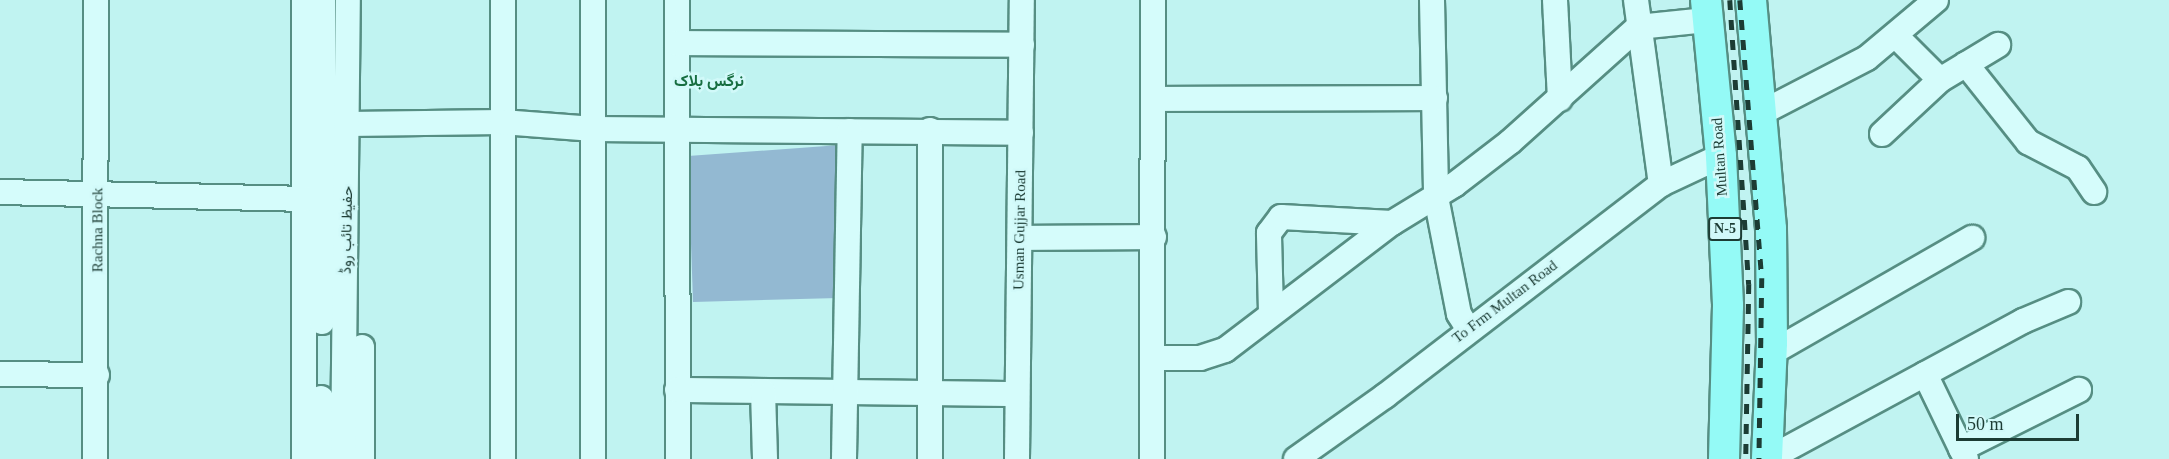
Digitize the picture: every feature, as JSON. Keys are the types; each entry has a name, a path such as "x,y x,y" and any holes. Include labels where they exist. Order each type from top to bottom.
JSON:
{"main road":[{"path":"1751,0 1771,229 1772,353 1767,459"},
{"name":"Multan Road","path":"1707,10 1721,156 1728,306 1724,459"}],"street":[{"name":"Rachna Block","path":"95,459 98,193 96,0"},
{"path":"304,0 310,211 304,459"},
{"name":"حفیظ تائب روڈ","path":"321,459 310,211 323,0"},
{"name":"حفیظ تائب روڈ","path":"343,459 355,124 348,0"},
{"path":"361,0 355,124 362,459"},
{"path":"503,0 503,459"},
{"path":"593,0 593,459"},
{"path":"677,0 678,459"},
{"name":"Usman Gujjar Road","path":"1017,459 1016,394 1022,238 1022,0"},
{"path":"1152,459 1155,99 1153,0"},
{"path":"1432,0 1436,196 1459,314 1468,330"},
{"path":"1555,0 1560,99"},
{"path":"1636,0 1661,184"},
{"path":"1761,112 1867,58 1896,36 1936,0"},
{"path":"1153,358 1214,356 1392,223 1436,196 1510,142 1638,27 1707,10"},
{"path":"1896,36 1940,80"},
{"path":"677,43 1022,45"},
{"path":"1882,134 1940,80 1998,45"},
{"path":"1966,64 2028,142 2078,168 2094,192"},
{"path":"1155,99 1435,98"},
{"path":"355,124 502,122 594,129 850,132 930,130 1021,133"},
{"path":"930,130 930,459"},
{"path":"844,459 850,132"},
{"name":"To Frm Multan Road","path":"1296,459 1385,396 1661,184 1721,156"},
{"path":"0,192 98,193 310,211"},
{"path":"1271,312 1269,233 1275,222 1289,214 1392,223"},
{"path":"1022,238 1154,237"},
{"path":"1772,353 1972,238"},
{"path":"1767,459 2023,321 2068,302"},
{"path":"0,374 97,375"},
{"path":"1925,374 1963,454 2079,390"},
{"path":"678,390 1016,394"},
{"path":"763,391 765,459"}],"shaded area":[{"path":"840,145 838,298 693,302 688,156"}],"railway":[{"path":"1730,0 1749,284 1746,459"},
{"path":"1740,0 1762,278 1759,459"}],"district":[{"name":"نرگس بلاک","path":"709,81"}]}
